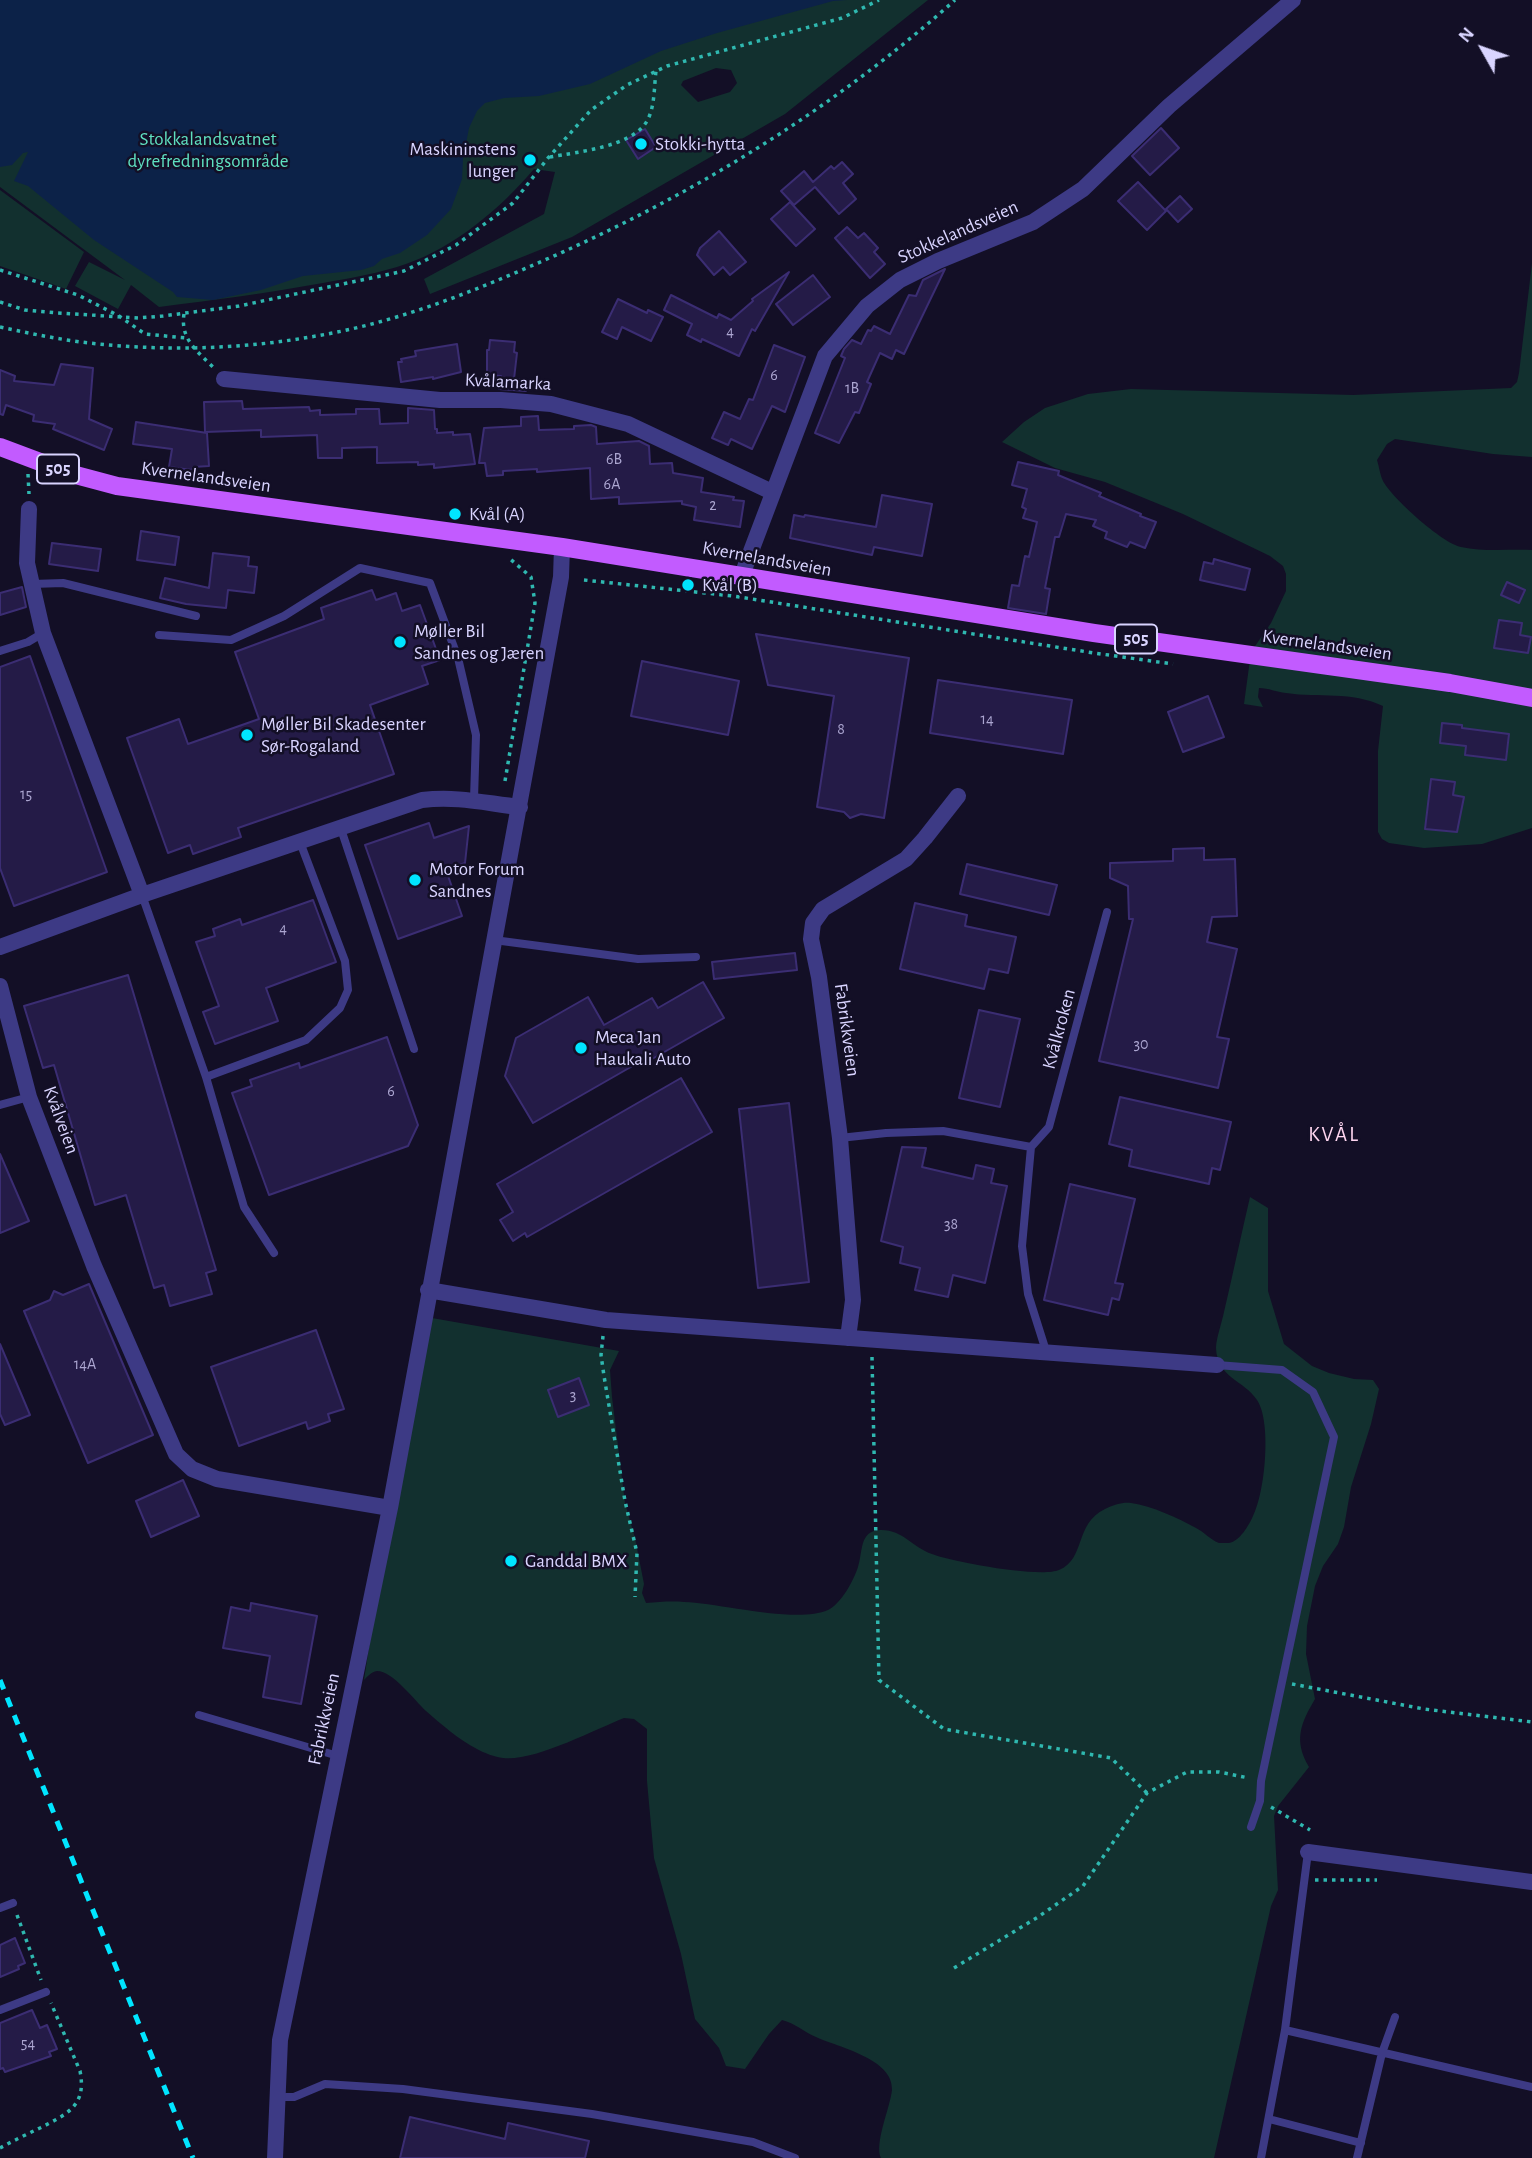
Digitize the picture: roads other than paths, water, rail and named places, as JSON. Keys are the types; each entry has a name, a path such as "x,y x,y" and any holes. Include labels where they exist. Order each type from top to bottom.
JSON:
{"main road":[{"name":"Kvernelandsveien","path":"0,447 72,474 117,486 562,547 930,608 1450,683 1532,698"}],"street":[{"name":"Stokkelandsveien","path":"742,575 825,356 867,306 900,280 938,261 1033,222 1083,189 1169,106 1293,0"},
{"name":"Kvålamarka","path":"224,379 440,400 500,400 551,404 628,424 772,492"},
{"path":"29,509 27,563 43,633 142,895"},
{"name":"Fabrikkveien","path":"275,2158 280,2040 390,1508 428,1290 520,807 561,577 562,547"},
{"name":"Fabrikkveien","path":"848,1338 853,1300 840,1138 819,977 811,939 813,923 823,909 905,859 958,796"},
{"path":"0,947 340,826 422,800 443,797 474,799 520,807"},
{"name":"Kvålveien","path":"0,985 29,1097 94,1266 176,1454 192,1469 217,1479 390,1508"},
{"path":"428,1290 606,1320 1217,1365"},
{"path":"1308,1852 1532,1882"}],"lane":[{"path":"159,635 231,640 284,616 360,568 430,583 458,659 476,736 474,799"},
{"path":"32,584 63,583 196,615"},
{"path":"0,651 29,642 43,633"},
{"path":"340,826 414,1049"},
{"path":"206,1077 306,1040 340,1008 348,990 345,961 300,841"},
{"path":"142,895 206,1077 244,1207 274,1253"},
{"name":"Kvålkroken","path":"1031,1147 1049,1127 1107,912"},
{"path":"494,940 638,959 696,957"},
{"path":"0,1105 29,1097"},
{"path":"840,1138 943,1131 1031,1147 1022,1246 1028,1294 1046,1351"},
{"path":"1217,1365 1282,1370 1313,1392 1334,1437 1259,1801 1251,1827"},
{"path":"199,1716 338,1756"},
{"path":"1261,2158 1285,2031 1308,1852"},
{"path":"0,1908 13,1903"},
{"path":"0,2010 46,1992"},
{"path":"1357,2158 1382,2053 1395,2017"},
{"path":"1285,2031 1532,2087"},
{"path":"277,2097 293,2096 326,2084 403,2089 592,2114 753,2142 795,2158"},
{"path":"1269,2119 1361,2143"}],"water":[{"name":"Stokkalandsvatnet dyrefredningsområde","path":"0,0 847,0 833,1 661,51 590,84 539,96 504,98 485,103 477,111 469,128 462,179 451,209 427,235 400,253 361,270 303,276 261,290 213,300 177,297 94,240 28,186 14,181 28,152 23,153 12,165 0,167"}],"railway":[{"path":"0,1680 193,2158"}],"place":[{"name":"Stokki-hytta","path":"641,144"},
{"name":"Maskininstens lunger","path":"530,160"},
{"name":"Kvål (A)","path":"455,514"},
{"name":"Kvål (B)","path":"688,585"},
{"name":"Møller Bil Sandnes og Jæren","path":"400,642"},
{"name":"Møller Bil Skadesenter Sør-Rogaland","path":"247,735"},
{"name":"Motor Forum Sandnes","path":"415,880"},
{"name":"Meca Jan Haukali Auto","path":"581,1048"},
{"name":"Ganddal BMX","path":"511,1561"}],"district":[{"name":"KVÅL","path":"1334,1135"}]}
